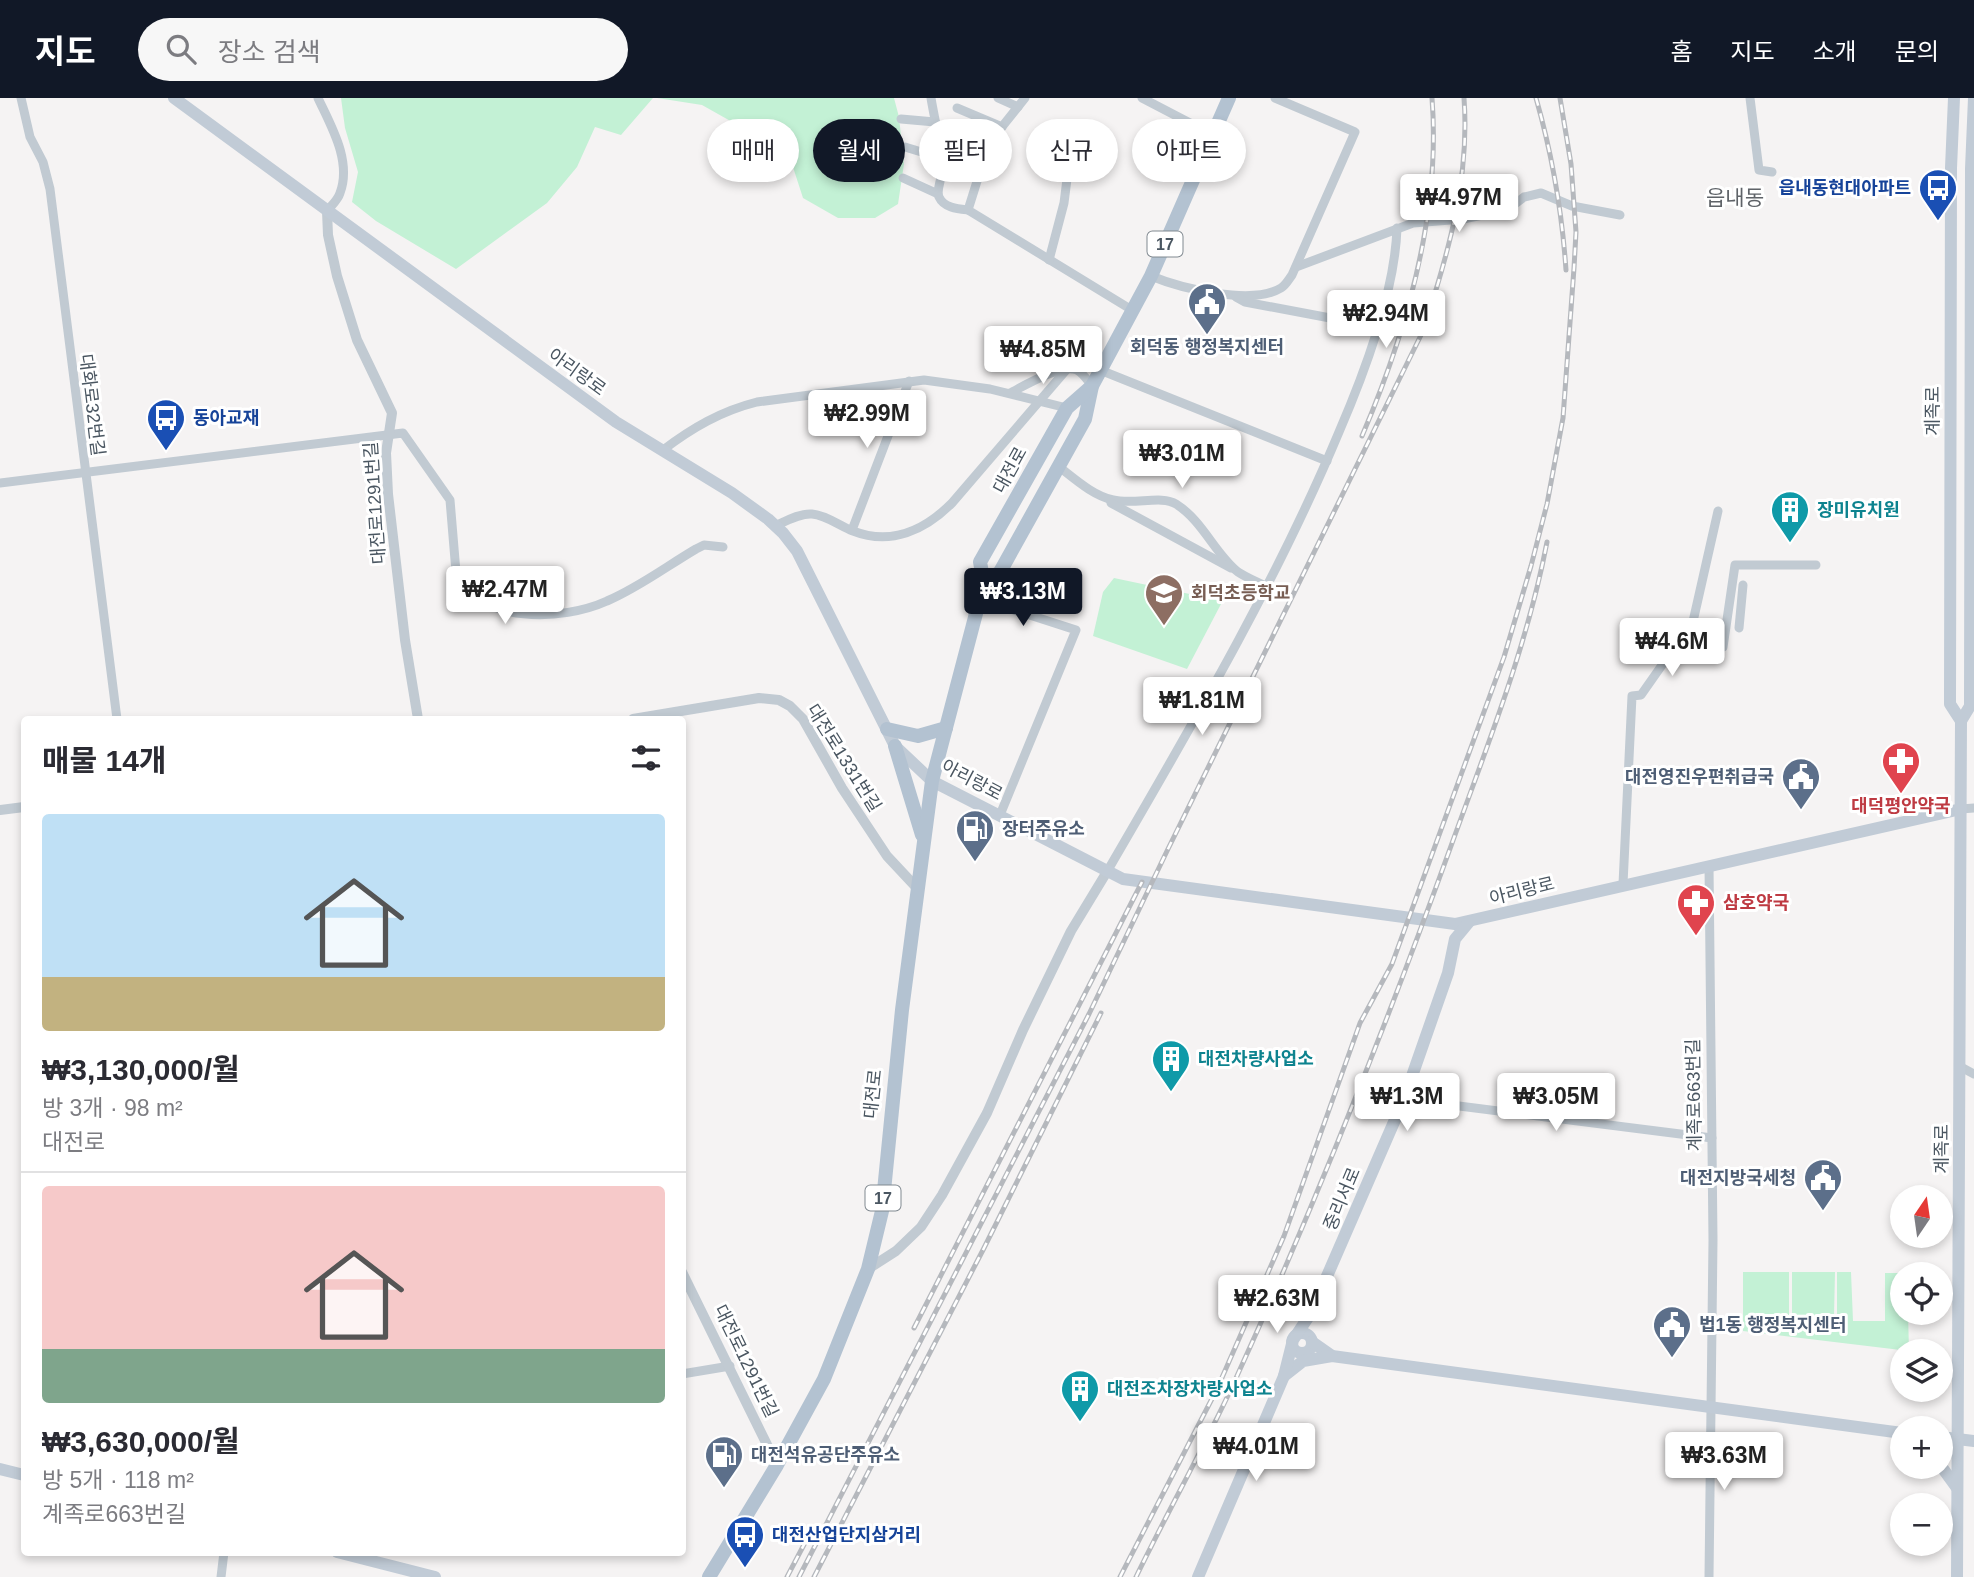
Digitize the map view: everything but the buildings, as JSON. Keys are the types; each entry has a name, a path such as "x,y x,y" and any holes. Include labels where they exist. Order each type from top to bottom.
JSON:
{"main road":[{"name":"아리랑로","path":"174,98 616,422 732,493 775,526 797,551 895,746 932,780 1123,879 1455,924 1623,884 1968,809"},
{"name":"대전로","path":"1220,119 1229,98"},
{"name":"계족로","path":"1954,98 1951,168 1950,704 1961,721 1968,809 1959,1066 1957,1577"},
{"name":"계족로","path":"1961,721 1970,706 1974,98"},
{"name":"대전로","path":"984,583 1000,572 1085,419 1100,370 1151,276 1192,182"},
{"name":"대전로","path":"709,1577 777,1465 824,1379 868,1269 881,1211 916,887 932,780 984,583 980,562 1067,408 1093,386"},
{"path":"887,729 918,736 946,728"},
{"path":"895,746 923,839"},
{"path":"1440,921 1455,939"},
{"name":"중리서로","path":"1311,1316 1404,1099 1448,973 1455,939 1469,922"},
{"path":"1287,1373 1293,1340 1311,1316"},
{"path":"1198,1577 1287,1373 1307,1346 1311,1316"},
{"path":"1311,1316 1312,1330 1327,1355"},
{"path":"1293,1340 1301,1334 1307,1346 1327,1355 1890,1431"},
{"path":"1287,1373 1303,1361 1327,1355"},
{"path":"1953,1438 1974,1441"},
{"path":"0,1469 21,1471"},
{"path":"1950,1479 1957,1488"},
{"path":"353,1556 435,1577"}],"street":[{"name":"대화로32번길","path":"21,98 30,138 43,162 50,189 117,716"},
{"path":"318,98 335,136 345,169 340,194 327,211"},
{"path":"932,98 935,119"},
{"path":"998,98 1018,107"},
{"path":"1008,119 1024,98"},
{"path":"1142,98 1182,119"},
{"path":"1151,276 1170,284 1231,294 1267,292 1282,287 1296,267 1355,132 1275,98"},
{"path":"1750,98 1759,170 1772,173"},
{"path":"957,107 984,119"},
{"path":"905,147 919,151"},
{"path":"905,178 938,194"},
{"path":"940,182 938,194 949,207 968,210 1132,310"},
{"path":"968,210 977,182"},
{"path":"1049,260 1067,182"},
{"path":"1296,267 1413,223 1463,219 1507,210 1524,197 1541,193 1572,206 1620,215"},
{"name":"대전로1291번길","path":"327,211 328,235 337,276 357,340 392,413 387,434 388,494 405,640 418,716"},
{"path":"868,1269 896,1251 921,1227 942,1195 987,1113 1023,1030 1072,931 1196,717 1267,587 1327,461 1357,390 1378,323 1397,243 1397,228"},
{"path":"1231,294 1245,302 1346,321 1378,323"},
{"path":"1010,393 1055,371 1074,368 1093,386"},
{"path":"775,526 812,514 871,537 887,537 913,531 935,520 1067,369"},
{"path":"1100,370 1327,461"},
{"path":"852,530 909,381"},
{"path":"663,450 691,429 734,408 757,402 909,381 944,382 1010,393 1067,408"},
{"path":"0,482 403,433 450,500 456,572 461,583 479,599 512,613 537,616 607,602 704,545 723,547"},
{"path":"1058,466 1098,495 1267,587"},
{"path":"1098,495 1132,503 1160,499 1173,502 1204,530 1238,572"},
{"path":"1687,648 1718,511"},
{"path":"1623,884 1632,696 1641,695 1667,658 1680,648 1723,646 1735,565 1816,565"},
{"path":"1739,628 1742,585"},
{"path":"980,599 1076,629 1000,816"},
{"name":"대전로1331번길","path":"651,716 759,698 779,700 790,706 803,719 842,788 887,856 916,887"},
{"path":"0,810 21,807"},
{"name":"계족로663번길","path":"1709,866 1712,1138 1709,1577"},
{"path":"1959,1066 1974,1074"},
{"path":"1404,1099 1712,1138"},
{"name":"대전로1291번길","path":"686,1280 777,1465"},
{"path":"686,1373 730,1366"},
{"path":"221,1577 223,1556"}],"green space":[{"path":"341,98 653,98 621,135 595,127 577,167 547,203 456,269 376,221 352,202 358,172 345,128"},
{"path":"657,98 894,98 899,119 813,119 813,182 901,182 898,204 875,218 838,218 803,198 798,182 799,119 727,119 702,105"},
{"path":"1114,578 1218,600 1221,604 1187,669 1093,636 1103,592"},
{"path":"1743,1272 1789,1272 1789,1319 1837,1318 1837,1272 1851,1272 1853,1321 1885,1321 1885,1273 1890,1273 1890,1325 1908,1325 1909,1339 1890,1339 1890,1349 1743,1331"},
{"path":"1792,1272 1835,1272 1834,1316 1792,1316"}],"railway":[{"path":"1362,436 1406,313 1426,228 1433,142 1432,98"},
{"path":"799,1577 1089,1014 1423,331 1455,216 1464,157 1464,98"},
{"path":"1536,98 1556,183 1566,270"},
{"path":"1120,1577 1217,1389 1284,1236 1360,1023 1392,964 1504,657 1547,504 1563,418 1576,232 1571,164 1560,98"},
{"path":"1136,1577 1232,1387 1291,1254 1374,1051 1505,696 1529,620 1547,542"},
{"path":"914,1328 1142,882"},
{"path":"814,1577 984,1248 1101,1013"},
{"path":"787,1577 808,1537"}],"place":[{"name":"읍내동현대아파트","path":"1938,222"},
{"name":"회덕동 행정복지센터","path":"1207,336"},
{"name":"동아교재","path":"166,452"},
{"name":"장미유치원","path":"1790,544"},
{"name":"회덕초등학교","path":"1164,627"},
{"name":"대덕평안약국","path":"1901,795"},
{"name":"대전영진우편취급국","path":"1801,811"},
{"name":"장터주유소","path":"975,863"},
{"name":"삼호약국","path":"1696,937"},
{"name":"대전차량사업소","path":"1171,1093"},
{"name":"대전지방국세청","path":"1823,1212"},
{"name":"법1동 행정복지센터","path":"1672,1359"},
{"name":"대전조차장차량사업소","path":"1080,1423"},
{"name":"대전석유공단주유소","path":"724,1489"},
{"name":"대전산업단지삼거리","path":"745,1569"}],"district":[{"name":"읍내동","path":"1735,197"}]}
